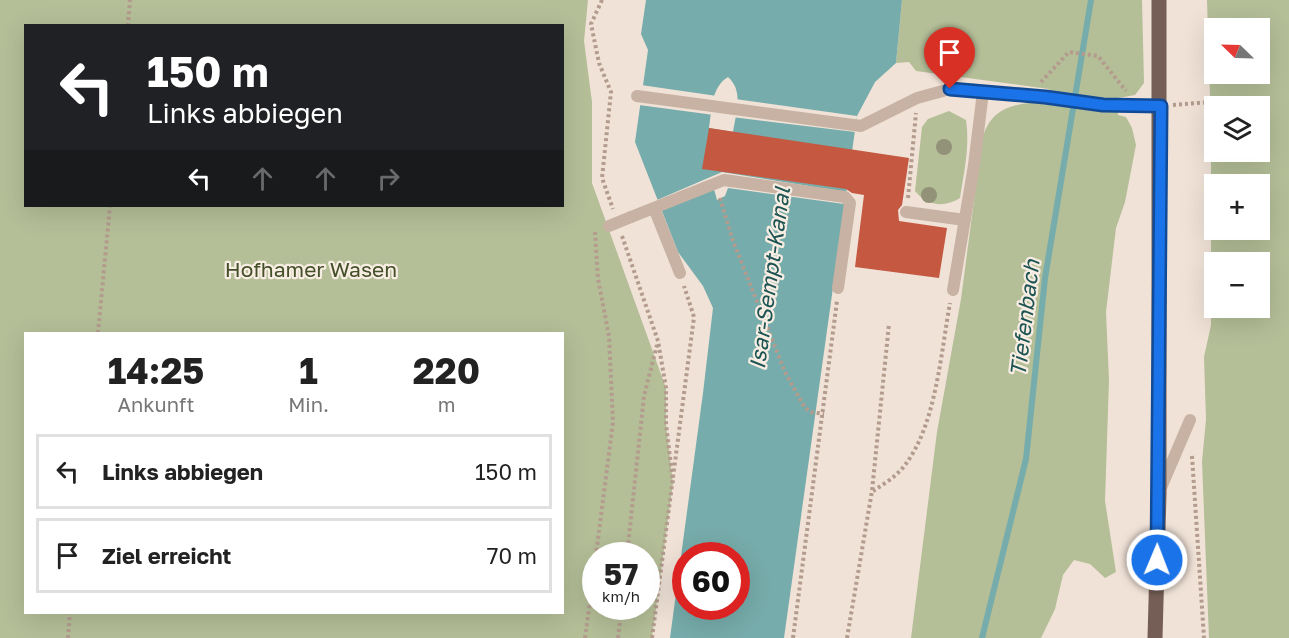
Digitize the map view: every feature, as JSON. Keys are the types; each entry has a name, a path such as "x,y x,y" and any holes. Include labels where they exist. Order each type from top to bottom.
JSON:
{"main road":[{"path":"1155,638 1159,494 1161,106 1159,0"}],"lane":[{"path":"637,96 861,126 917,98 950,89 1045,97 1103,105 1161,106"},
{"path":"953,290 983,92"},
{"path":"609,226 724,180 846,197 850,203 838,288"},
{"path":"657,207 680,273"},
{"path":"906,212 965,220"},
{"path":"1159,494 1190,420"}],"path":[{"path":"128,24 130,0"},
{"path":"602,0 591,24 599,63 611,92 602,178 613,210"},
{"path":"1024,95 1040,83 1069,52 1098,56 1138,107"},
{"path":"906,212 913,159 917,98"},
{"path":"1161,106 1204,103"},
{"path":"720,198 747,278 786,372 805,408 811,412 824,414"},
{"path":"98,332 110,207"},
{"path":"598,542 613,422 609,336 598,279 594,233 609,226"},
{"path":"621,232 658,341 666,388 666,424 673,483"},
{"path":"652,638 694,317 680,273"},
{"path":"794,638 824,414 838,288"},
{"path":"872,491 904,466 921,440 930,411 953,290"},
{"path":"847,638 872,491 889,324"},
{"path":"628,542 644,396 658,341"},
{"path":"1192,448 1204,638"},
{"path":"68,638 70,614"},
{"path":"585,638 587,620"},
{"path":"618,638 620,620"}],"green space":[{"name":"Hofhamer Wasen","path":"0,0 588,0 584,41 592,102 592,183 666,388 666,424 673,483 660,579 660,542 582,542 582,620 654,620 652,638 0,638"},
{"path":"902,0 1142,0 1144,83 1135,95 1118,98 1118,115 1126,117 1132,128 1136,145 1125,202 1116,228 1106,312 1109,380 1105,501 1116,572 1105,578 1090,564 1074,560 1063,575 1055,609 1041,638 911,638 937,432 961,299 982,140 986,128 998,113 1015,105 1047,101 1049,89 916,71 909,62 896,63"},
{"path":"1207,0 1289,0 1289,638 1209,638 1202,461 1206,420 1204,357 1211,318 1270,318 1270,252 1211,252 1211,240 1270,240 1270,174 1211,174 1211,162 1270,162 1270,96 1210,96 1210,84 1270,84 1270,18 1208,18"},
{"path":"949,111 966,120 965,169 960,198 948,203 936,204 925,200 915,191 922,127 928,119"}],"water":[{"name":"Isar-Sempt-Kanal","path":"646,0 902,0 896,63 875,82 857,116 784,638 670,638 672,620 750,620 750,542 683,542 713,308 703,286 678,252 635,142 648,50 641,34","holes":["728,77 733,83 737,96 733,132 709,128 718,87"]}],"pier":[{"path":"641,85 717,96 714,115 639,105"},
{"path":"735,99 857,116 855,132 732,117"},
{"path":"722,172 846,192 844,204 728,188 725,196 717,200 714,189 662,210 657,200"}],"building":[{"path":"709,128 909,158 902,205 898,210 899,221 947,228 939,278 855,267 864,195 852,193 846,189 702,169"}],"waterway":[{"name":"Tiefenbach","path":"982,638 1026,459 1045,278 1091,0"}],"route":[{"path":"950,89 1045,97 1103,105 1161,106 1157,560"}]}
